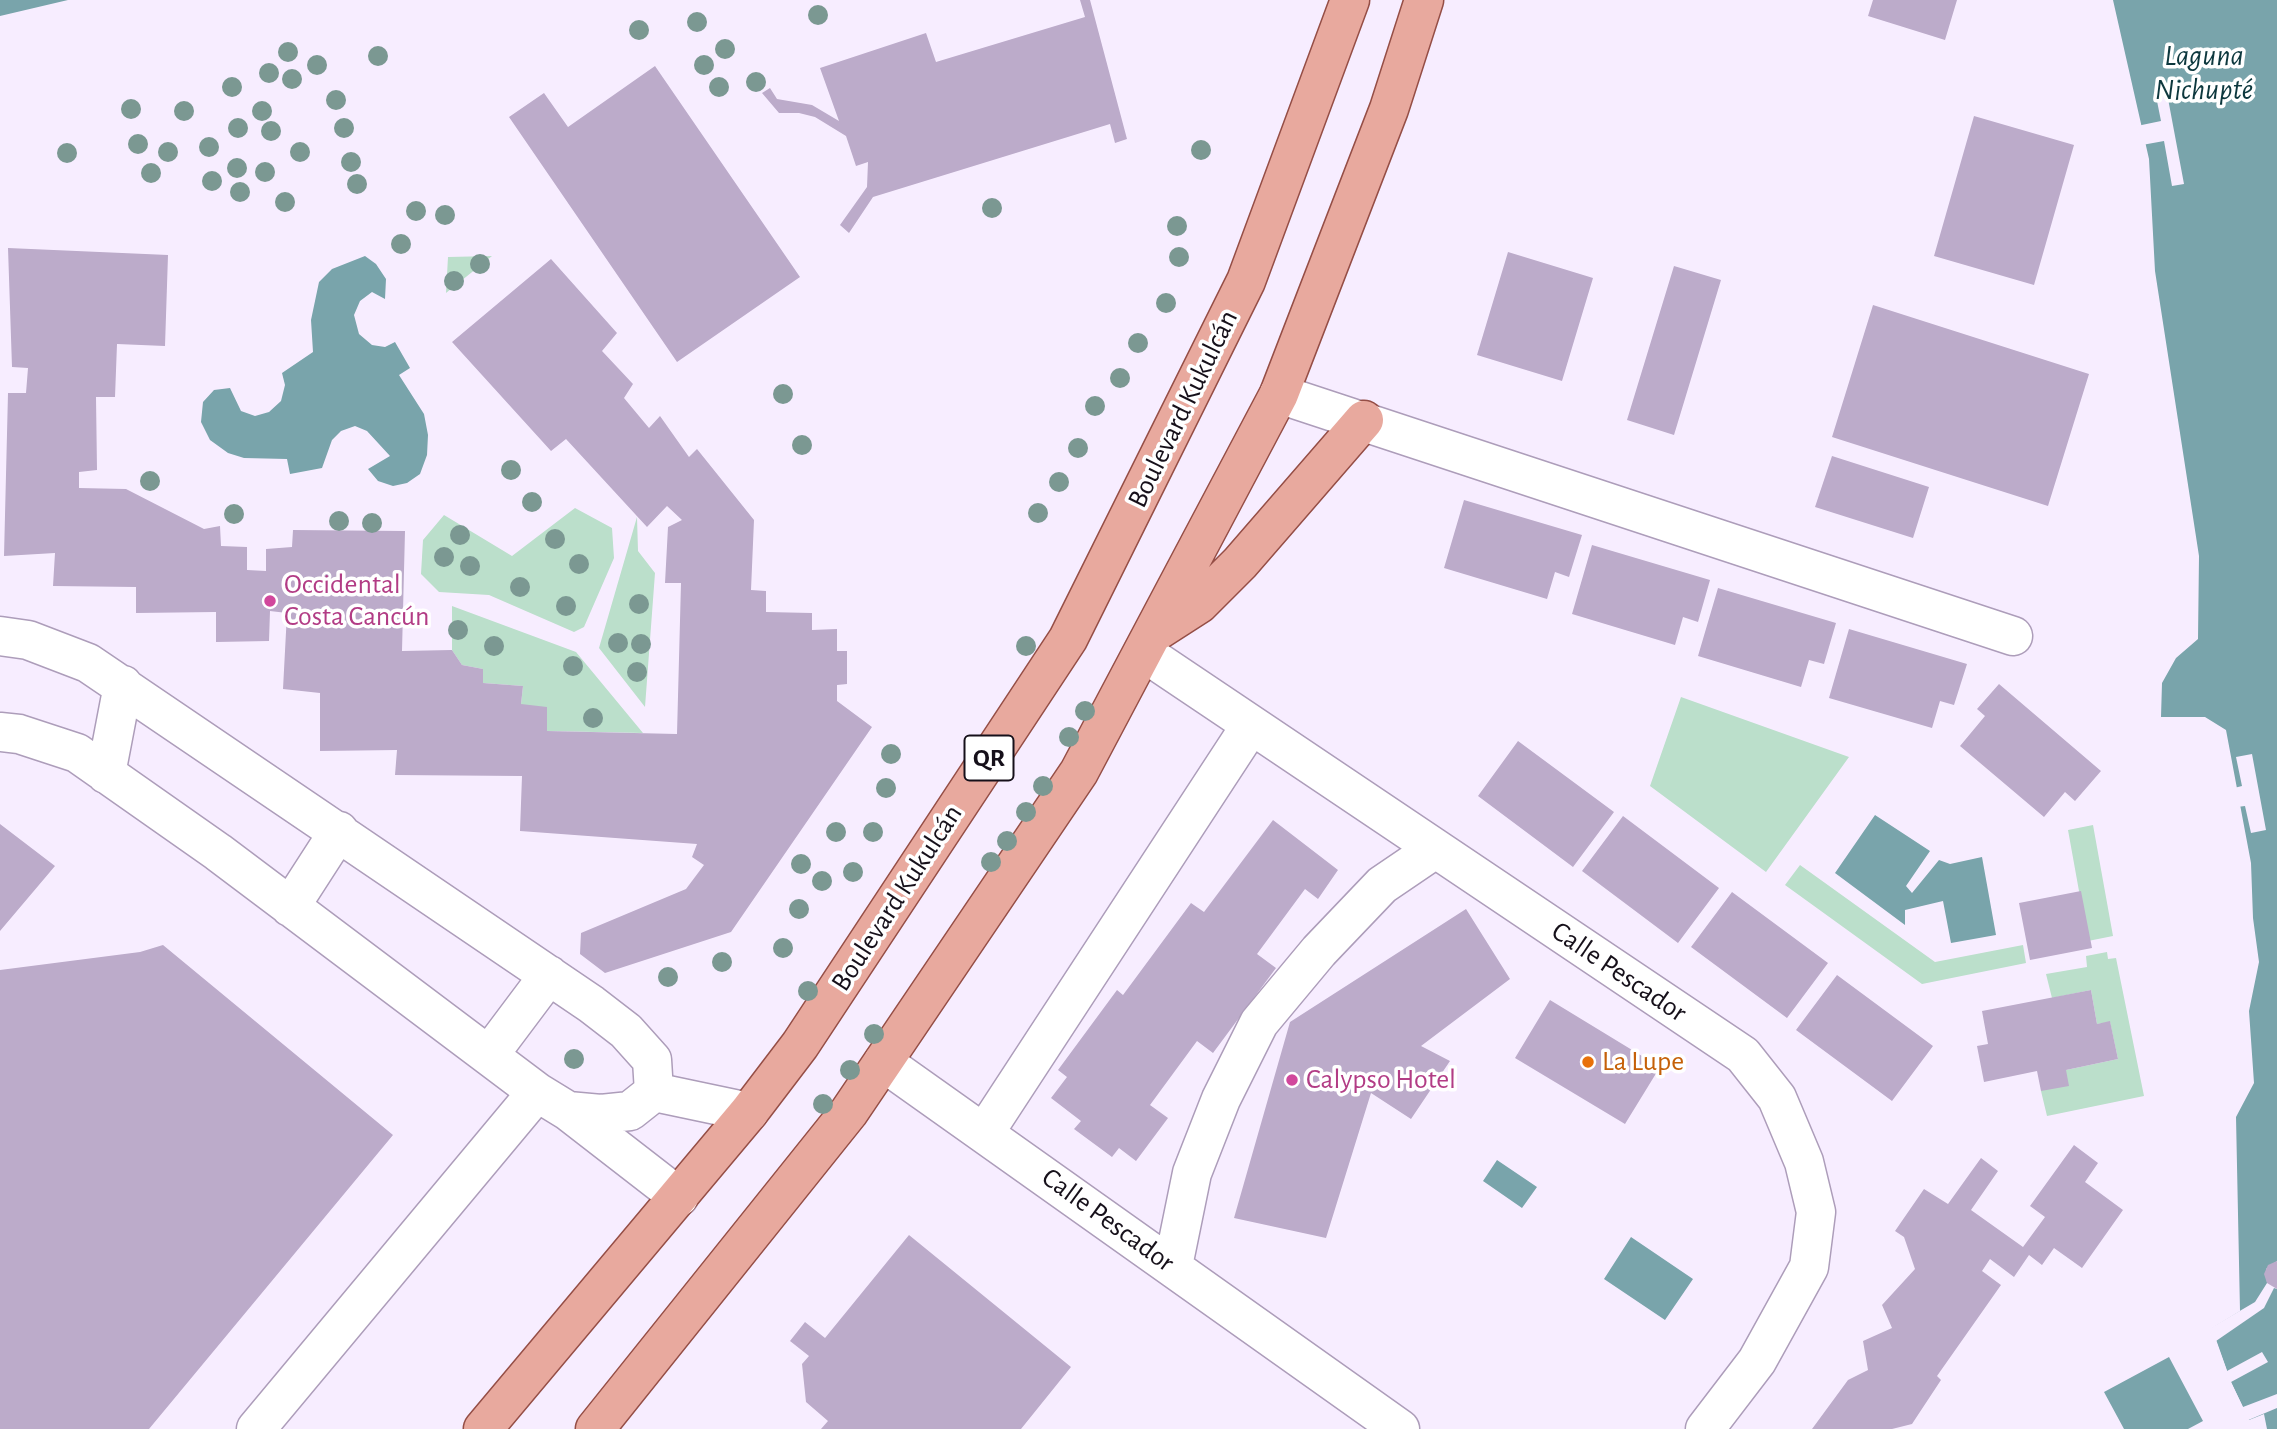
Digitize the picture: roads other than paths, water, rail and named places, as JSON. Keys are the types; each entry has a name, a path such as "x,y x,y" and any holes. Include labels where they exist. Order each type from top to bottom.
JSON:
{"main road":[{"name":"Boulevard Kukulcán","path":"484,1429 750,1112 800,1045 1069,639 1246,281 1350,0"},
{"path":"595,1429 849,1112 1079,772 1279,394 1389,109 1424,0"},
{"path":"1148,643 1199,604 1240,563 1364,420"}],"street":[{"path":"1279,394 2013,636"},
{"path":"0,636 28,640 88,663 549,975 626,1031 652,1059 654,1092"},
{"name":"Calle Pescador","path":"1148,643 1251,725 1743,1055 1777,1098 1804,1162 1816,1212 1809,1267 1757,1361 1705,1429"},
{"path":"106,774 123,685"},
{"path":"985,1132 1251,725"},
{"path":"0,732 19,734 77,753 290,907 679,1197"},
{"path":"290,907 339,831"},
{"path":"1173,1266 1192,1172 1221,1099 1259,1023 1319,951 1382,885 1435,849"},
{"path":"489,1055 549,975"},
{"name":"Calle Pescador","path":"883,1062 1400,1429"},
{"path":"654,1092 750,1112"},
{"path":"552,1102 601,1114 630,1111 654,1092"},
{"path":"256,1429 552,1102"}],"water":[{"path":"0,0 68,0 0,16"},
{"name":"Laguna Nichupté","path":"2113,0 2277,0 2277,1429 2267,1429 2264,1414 2249,1420 2231,1382 2212,1328 2240,1311 2236,1117 2254,1083 2249,1011 2259,962 2253,918 2251,863 2226,730 2205,717 2161,717 2162,683 2176,658 2198,639 2199,556 2155,271 2149,159"},
{"path":"365,256 376,264 386,279 385,299 372,292 360,301 354,315 359,334 372,345 385,347 395,342 410,368 399,375 424,414 428,435 427,455 420,474 407,483 393,486 378,481 368,469 390,456 367,431 355,426 341,431 332,440 322,468 290,474 287,459 244,458 228,453 210,440 201,422 203,402 214,390 230,388 241,411 255,416 269,412 281,401 285,385 282,373 313,352 311,320 319,282 332,269"},
{"path":"1875,815 1930,851 1906,886 1912,893 1939,860 1950,864 1982,857 1996,935 1951,943 1943,901 1905,910 1905,925 1835,873"},
{"path":"1497,1160 1537,1187 1522,1208 1483,1181"},
{"path":"1631,1237 1693,1279 1665,1320 1604,1279"},
{"path":"2169,1357 2203,1421 2188,1429 2124,1429 2104,1392"}],"place":[{"name":"Occidental Costa Cancún","path":"270,601"},
{"name":"La Lupe","path":"1588,1062"},
{"name":"Calypso Hotel","path":"1292,1080"}]}
